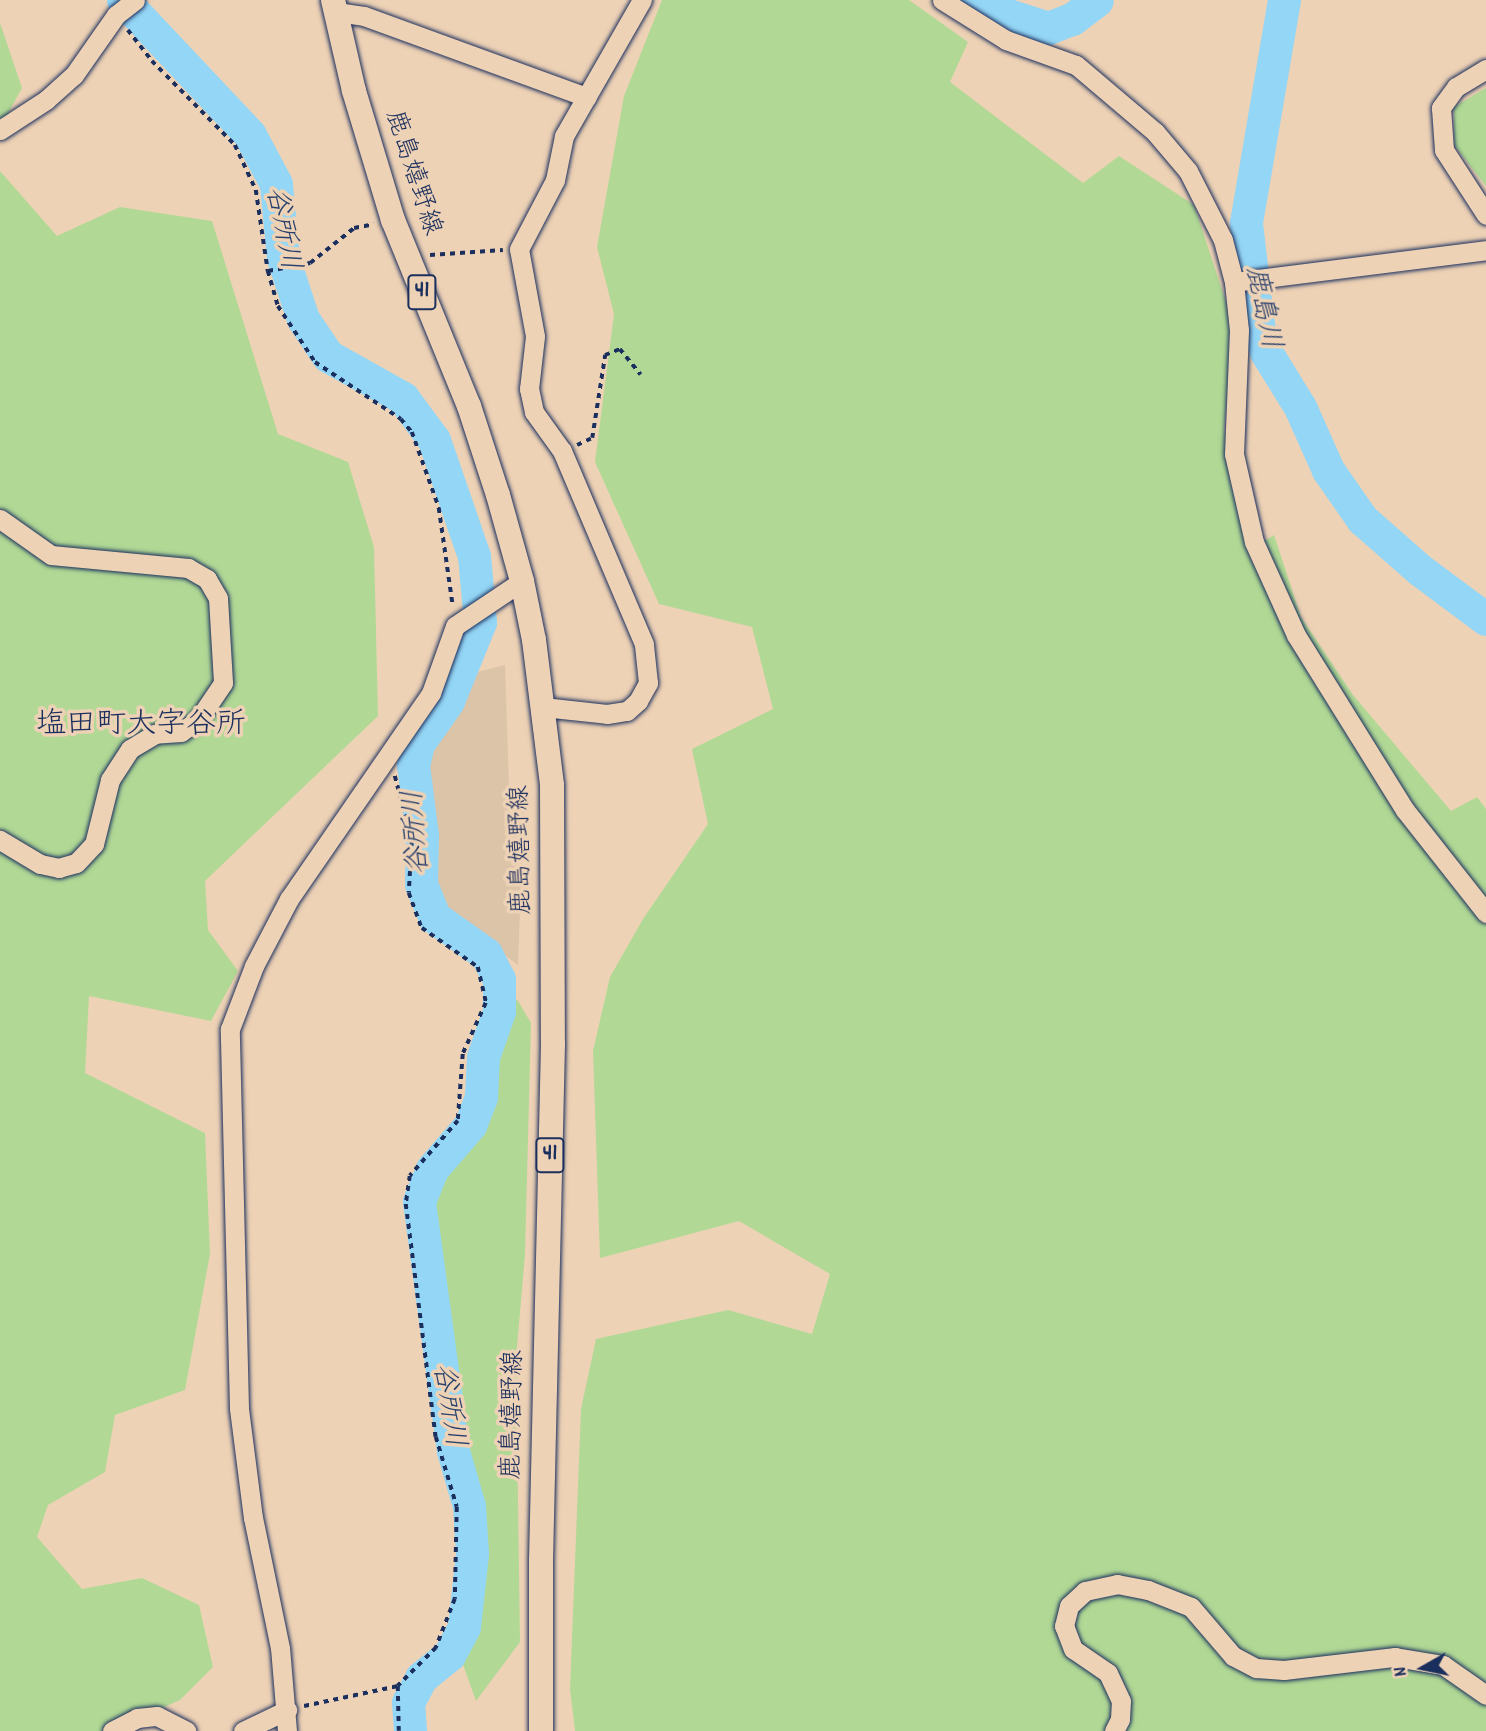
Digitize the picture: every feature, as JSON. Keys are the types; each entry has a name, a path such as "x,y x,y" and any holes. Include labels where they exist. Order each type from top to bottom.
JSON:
{"main road":[{"name":"鹿島嬉野線","path":"335,6 354,91 393,220 469,405 522,581 543,707 552,785 554,963 541,1560 541,1731"}],"street":[{"path":"0,130 46,100 74,75 116,15 135,0"},
{"path":"543,707 607,714 627,710 639,701 648,683 645,644 562,451 534,412 529,388 535,336 519,249 555,180 564,136 642,0"},
{"path":"942,0 1006,40 1076,65 1155,132 1188,171 1223,240 1234,282 1239,330 1234,454 1254,542 1296,635 1405,810 1486,913"},
{"path":"335,6 587,97"},
{"path":"1486,69 1456,87 1441,108 1444,150 1486,215"},
{"path":"1234,282 1486,250"},
{"path":"0,519 51,555 188,568 207,579 218,598 223,683 198,720 181,732 155,734 130,749 110,780 94,844 76,863 59,868 40,864 0,840"},
{"path":"287,1731 280,1648 253,1518 239,1408 230,1029 254,966 289,899 430,693 455,626 522,581"},
{"path":"1114,1731 1120,1719 1121,1700 1108,1673 1073,1649 1064,1626 1069,1606 1085,1591 1118,1584 1148,1590 1191,1607 1233,1657 1256,1668 1284,1670 1395,1657 1443,1665 1486,1695"},
{"path":"243,1731 287,1710"},
{"path":"112,1731 137,1718 158,1716 186,1731"}],"path":[{"path":"116,15 152,61 235,145 256,190 268,271 278,306 315,362 401,419 412,432 439,508 455,626"},
{"path":"268,271 310,263 354,228 393,220"},
{"path":"407,257 519,249"},
{"path":"562,451 592,438 605,355 620,349 641,375"},
{"path":"287,1710 398,1686 436,1648 455,1599 457,1507 436,1437 406,1204 410,1176 458,1121 463,1054 486,1003 478,967 422,928 409,893 412,841 389,754"},
{"path":"398,1686 399,1731"}],"shaded area":[{"path":"505,665 509,789 524,798 518,965 446,911 430,882 434,829 420,757 473,673"}],"green space":[{"path":"662,0 909,0 968,42 950,82 1083,183 1119,156 1194,205 1233,323 1224,431 1248,551 1274,535 1301,617 1353,695 1451,811 1477,797 1486,809 1486,1731 575,1731 570,1689 581,1409 596,1339 728,1310 812,1334 830,1274 739,1221 600,1258 593,1051 610,977 643,919 708,824 692,749 773,709 752,627 659,604 595,462 614,314 597,247 624,96"},
{"path":"0,23 22,88 0,128"},
{"path":"1486,88 1486,186 1454,145 1454,107"},
{"path":"0,171 57,236 120,207 212,221 278,434 348,462 374,547 378,716 205,881 208,930 238,971 211,1021 89,996 85,1073 205,1133 210,1254 185,1390 115,1415 105,1472 48,1505 37,1537 82,1589 142,1578 199,1605 213,1667 180,1700 111,1731 0,1731"},
{"path":"517,999 531,1023 525,1254 516,1359 520,1642 476,1701 461,1659 481,1623 483,1499 456,1423 431,1208 442,1175 489,1123 492,1055"}],"waterway":[{"name":"谷所川","path":"123,0 250,135 276,184 283,258 303,319 328,356 403,398 434,440 474,556 480,622 448,701 418,744 413,765 422,835 421,884 434,917 486,954 499,979 499,1011 483,1057 481,1097 470,1125 432,1169 419,1202 453,1451 469,1506 472,1554 464,1627 449,1655 421,1678 408,1702 410,1731"},
{"name":"鹿島川","path":"977,0 993,10 1048,28 1072,19 1097,0"},
{"name":"鹿島川","path":"1284,0 1246,223 1258,325 1266,352 1300,407 1328,470 1362,519 1420,570 1486,619"}],"district":[{"name":"塩田町大字谷所","path":"141,727"}]}
